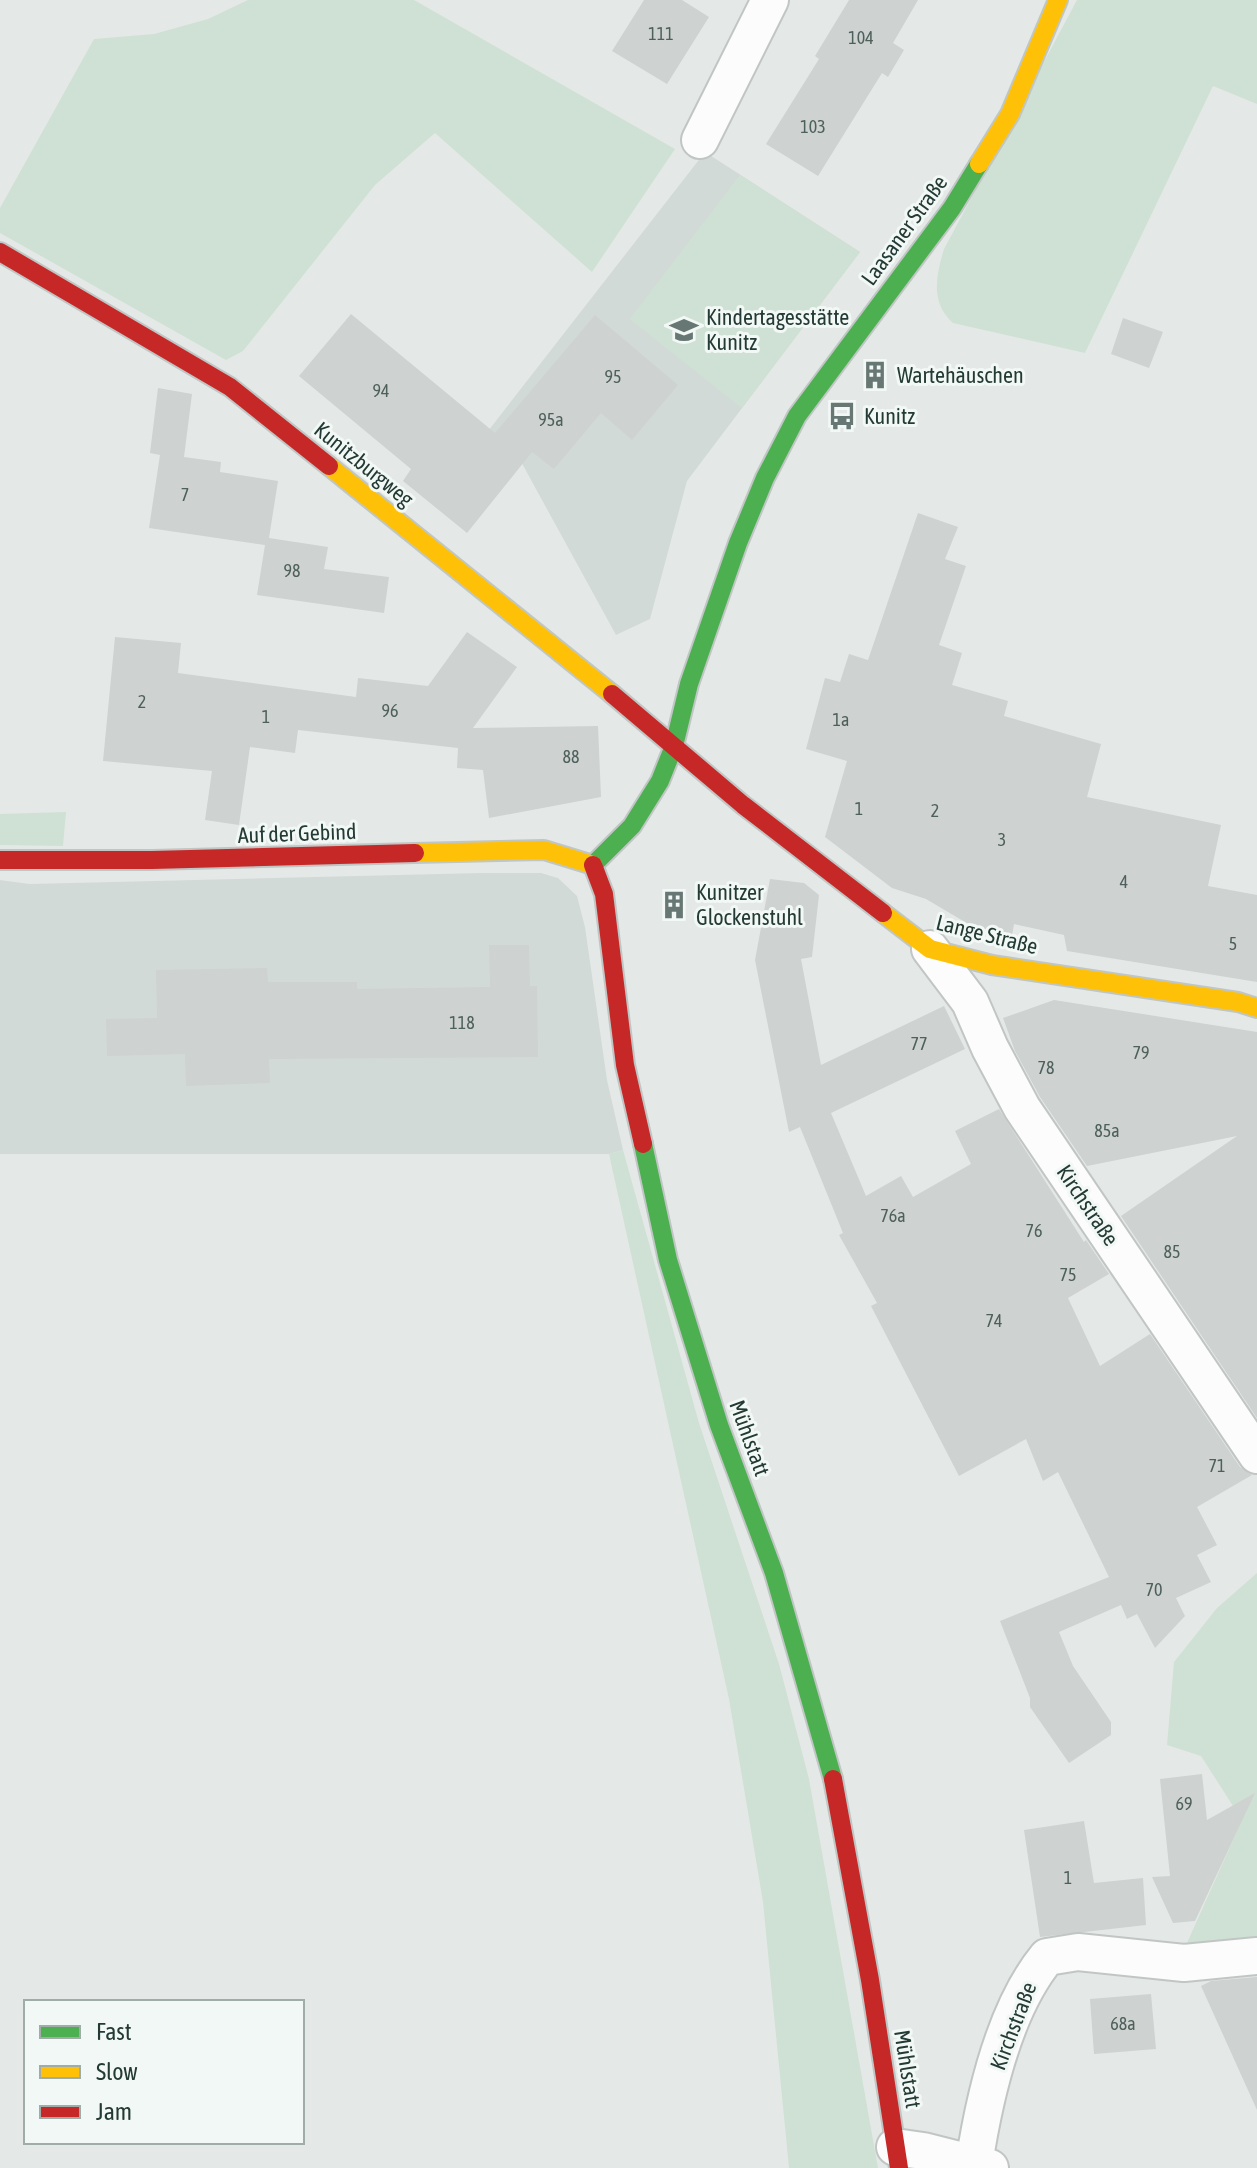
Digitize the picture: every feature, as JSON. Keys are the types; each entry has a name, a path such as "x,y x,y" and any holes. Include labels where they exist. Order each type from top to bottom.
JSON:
{"street":[{"path":"700,140 770,0"},
{"name":"Laasaner Straße","path":"674,747 690,681 776,452 797,416 952,208 1010,114 1058,0"},
{"name":"Kunitzburgweg","path":"0,252 230,387 645,720 674,747"},
{"path":"593,865 614,847 648,807 674,747"},
{"name":"Lange Straße","path":"674,747 743,805 930,949 992,965 1238,1002 1257,1008"},
{"name":"Auf der Gebind","path":"0,860 152,860 544,850 593,865"},
{"name":"Mühlstatt","path":"593,865 604,894 625,1065 668,1260 719,1425 774,1573 831,1767 870,1980 897,2157"},
{"name":"Kirchstraße","path":"930,949 970,1002 1022,1108 1257,1455"},
{"name":"Kirchstraße","path":"982,2166 981,2119 1005,2039 1032,1975 1047,1957 1078,1952 1184,1963 1257,1956"},
{"path":"897,2157 982,2166"}],"shaded area":[{"name":"Kindertagesstätte Kunitz","path":"705,152 860,252 687,481 650,619 616,635 519,458 488,431"},
{"path":"541,873 558,878 577,896 585,927 607,1080 623,1150 609,1154 0,1154 0,880 30,884"}],"green space":[{"path":"248,0 414,0 675,149 592,272 435,133 375,185 243,351 226,360 0,233 0,208 94,39 154,34 208,19"},
{"path":"1077,0 1257,0 1257,104 1213,86 1085,353 953,323 941,306 937,288 944,249"},
{"path":"740,175 860,252 742,408 630,319"},
{"path":"66,812 63,846 0,845 0,814"},
{"path":"623,1150 699,1423 779,1664 809,1779 878,2168 789,2168 763,1902 729,1699 609,1154"},
{"path":"1257,1573 1257,1945 1183,1952 1242,1820 1201,1756 1167,1745 1174,1662 1217,1608"}],"building":[{"path":"644,0 682,0 709,17 667,84 612,51"},
{"path":"849,0 918,0 893,43 904,50 888,77 882,73 818,176 766,144 819,59 815,56"},
{"path":"351,314 495,433 595,315 678,385 632,440 601,413 554,469 532,452 467,533 403,481 411,469 299,376"},
{"path":"1123,318 1163,332 1149,368 1111,354"},
{"path":"158,388 192,394 184,457 221,462 220,472 278,481 269,538 328,547 324,569 389,577 384,613 257,595 265,545 149,528 160,455 150,453"},
{"path":"918,513 958,527 945,559 966,566 939,645 962,653 952,685 1008,701 1004,716 1101,744 1087,797 1221,825 1208,886 1257,895 1257,982 1067,951 1064,935 1014,924 1012,936 970,925 926,899 892,888 825,837 847,761 806,749 825,678 840,682 849,654 868,660"},
{"path":"467,632 517,667 473,728 598,726 601,797 489,818 483,770 457,768 458,748 298,730 295,753 250,747 239,825 205,820 212,771 103,761 115,637 181,643 178,673 356,697 358,678 428,686"},
{"path":"770,879 804,883 819,895 812,957 801,959 821,1065 944,1006 965,1049 831,1113 866,1196 901,1176 913,1197 971,1164 955,1131 999,1109 1084,1242 1086,1240 1109,1274 1068,1298 1100,1366 1150,1334 1240,1467 1252,1475 1197,1507 1217,1545 1197,1555 1211,1582 1176,1598 1185,1616 1155,1648 1137,1614 1127,1619 1121,1605 1059,1632 1073,1666 1111,1722 1111,1735 1069,1763 1030,1707 1030,1698 1000,1621 1109,1577 1058,1472 1043,1481 1026,1439 959,1476 871,1306 877,1303 839,1235 843,1233 800,1127 789,1132 755,960"},
{"path":"489,945 529,945 530,986 537,986 538,1057 269,1059 270,1083 186,1086 185,1054 107,1056 106,1019 157,1018 156,970 267,968 268,982 357,982 357,989 490,987"},
{"path":"1054,1000 1257,1032 1257,1418 1121,1216 1237,1136 1087,1166 1040,1097 1015,1051 1003,1018"},
{"path":"1202,1774 1207,1820 1255,1793 1195,1921 1173,1923 1152,1877 1170,1876 1160,1779"},
{"path":"1084,1821 1094,1883 1143,1878 1146,1925 1040,1937 1024,1830"},
{"path":"1257,1977 1257,2110 1201,1986 1211,1981"},
{"path":"1151,1994 1156,2049 1094,2054 1090,1999"}],"traffic: fast":[{"path":"593,865 632,826 660,781 674,746 689,684 738,543 765,478 797,416 952,208 979,164"},
{"path":"643,1144 668,1260 719,1425 774,1573 833,1779"}],"traffic: slow":[{"path":"979,164 1010,114 1058,0"},
{"path":"329,466 612,694"},
{"path":"415,853 544,850 593,865"},
{"path":"883,913 930,949 992,965 1238,1002 1257,1008"}],"traffic: jam":[{"path":"0,252 230,387 329,466"},
{"path":"612,694 743,805 883,913"},
{"path":"0,860 152,860 415,853"},
{"path":"593,865 604,894 625,1065 643,1144"},
{"path":"833,1779 870,1980 899,2168"}],"place":[{"name":"Kindertagesstätte Kunitz","path":"684,330"},
{"name":"Wartehäuschen","path":"875,375"},
{"name":"Kunitz","path":"842,416"},
{"name":"Kunitzer Glockenstuhl","path":"674,905"}]}
